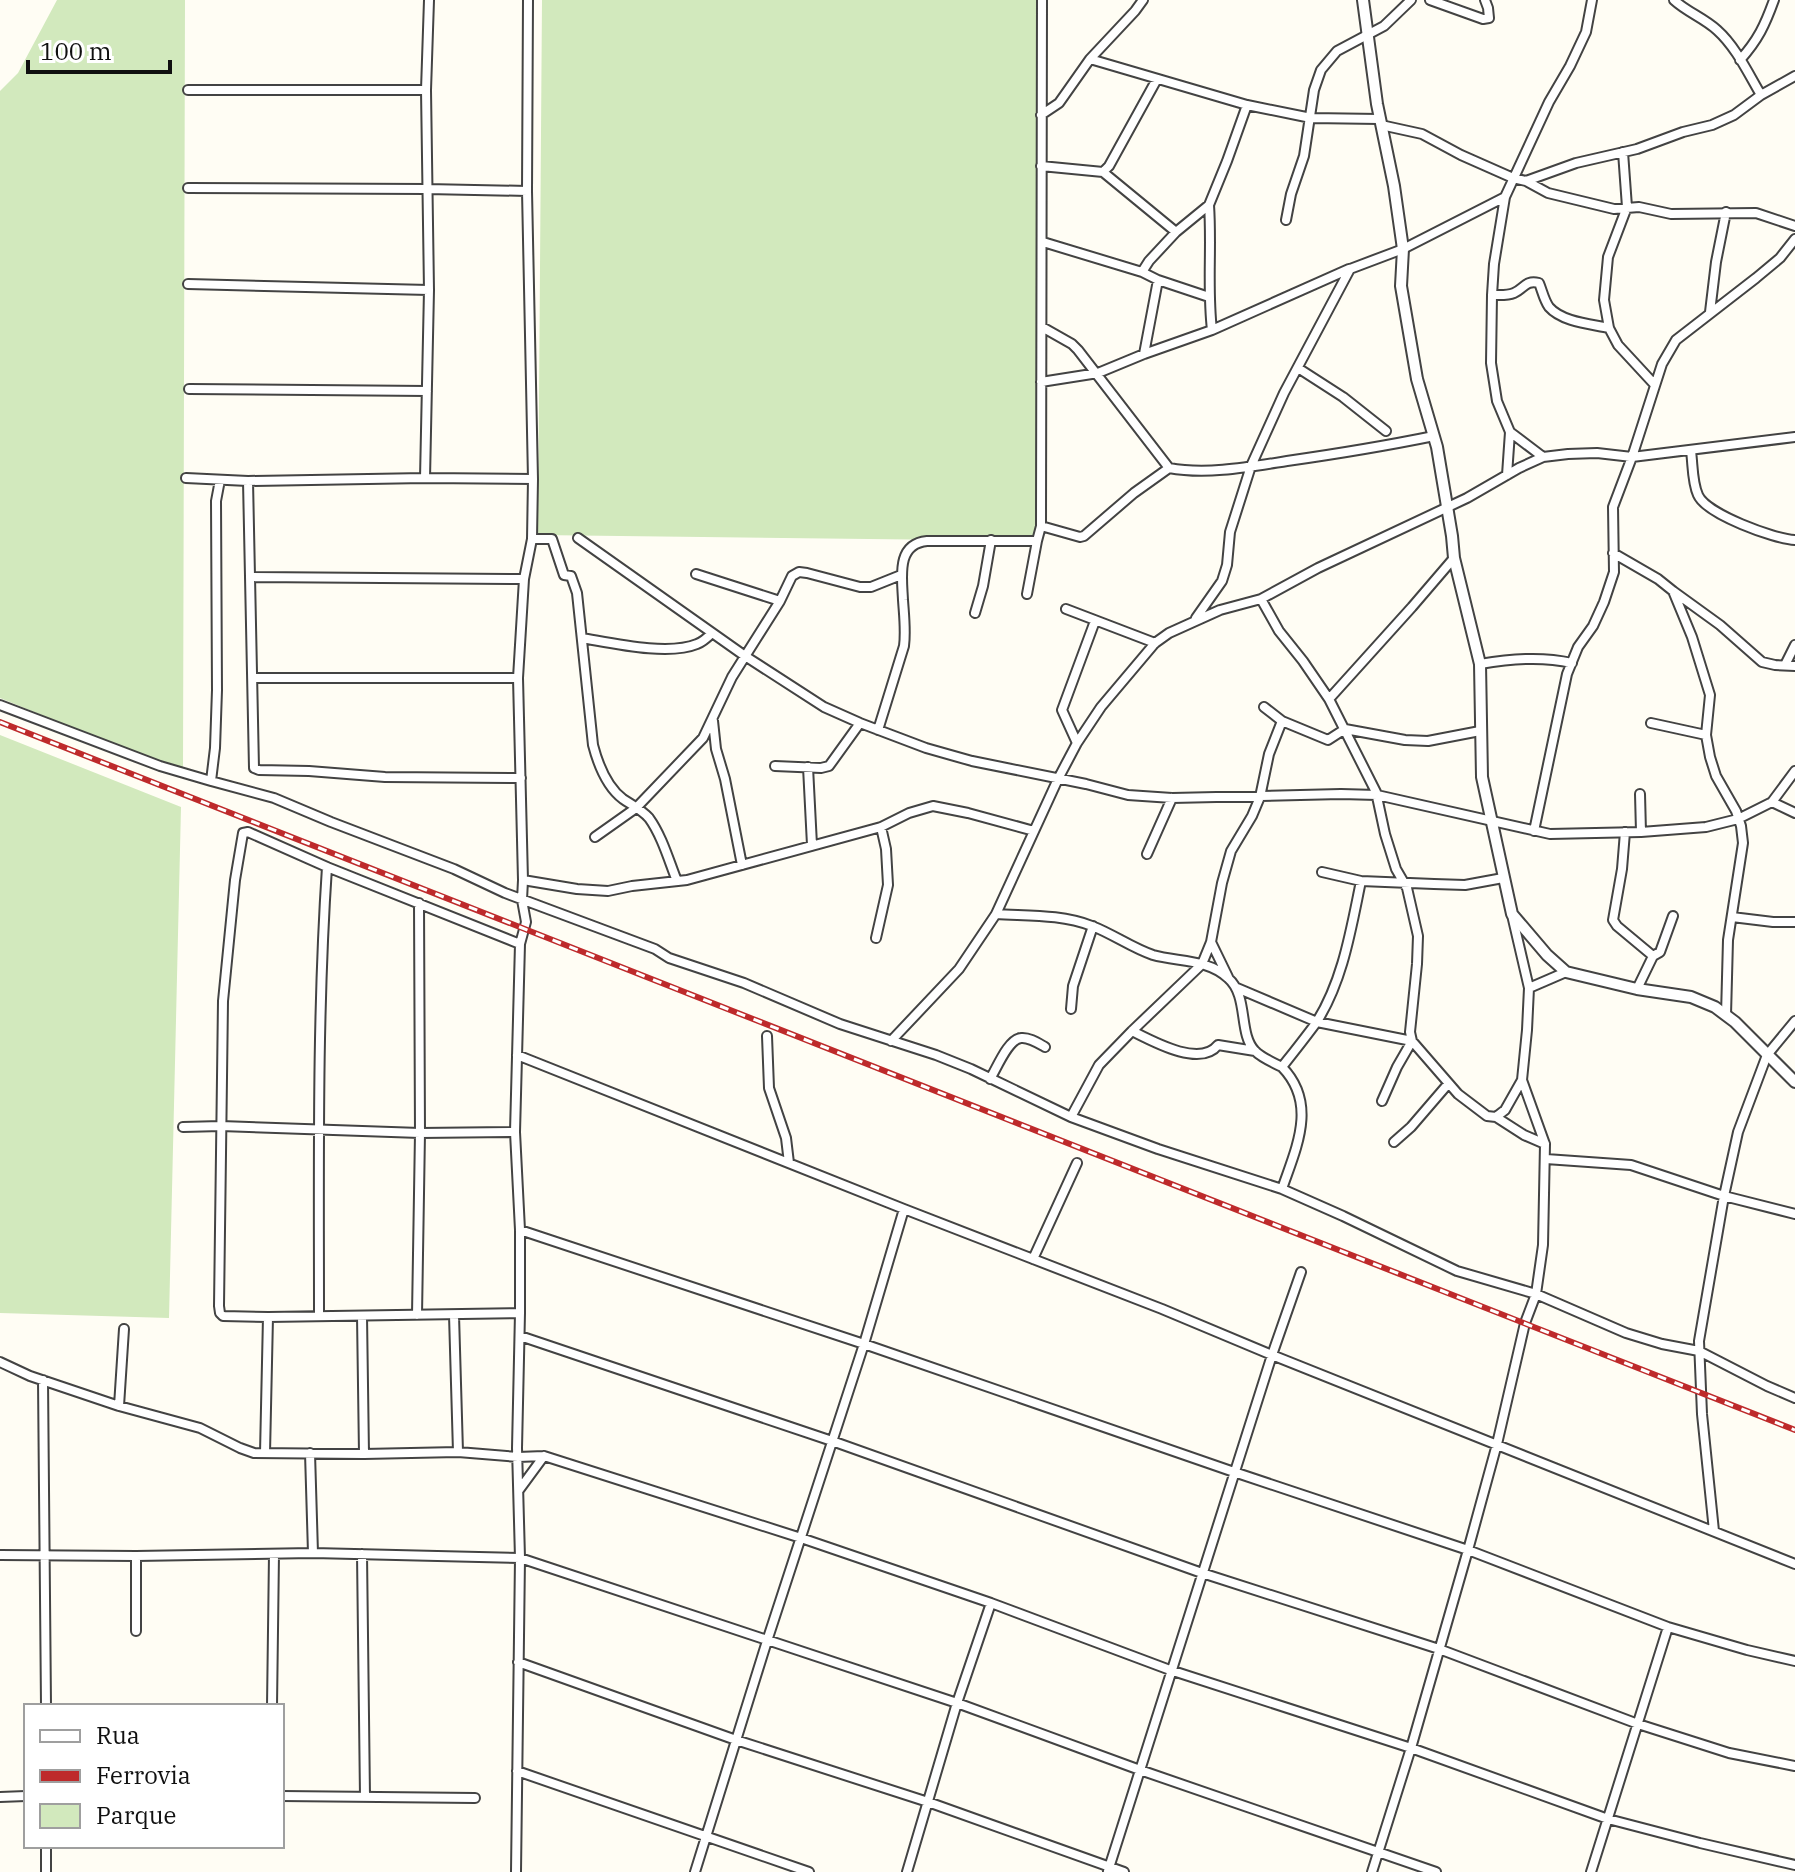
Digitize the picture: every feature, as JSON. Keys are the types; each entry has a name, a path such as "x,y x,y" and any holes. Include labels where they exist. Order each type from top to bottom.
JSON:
{"street":[{"path":"425,478 429,290 426,90 429,0"},
{"path":"516,1872 520,1230 515,1132 520,944 526,922 522,900 518,678 524,579 532,539 533,479 527,191 528,0"},
{"path":"1027,594 1041,526 1042,0"},
{"path":"1041,115 1059,103 1090,59 1143,0"},
{"path":"1363,0 1380,122 1403,249 1401,286 1417,379 1434,436 1454,558 1480,664 1482,777 1529,988 1522,1080 1545,1144 1546,1159 1543,1245 1536,1294 1525,1323 1468,1550 1372,1872"},
{"path":"1286,220 1304,156 1314,90 1321,70 1337,51 1384,26 1411,0"},
{"path":"1430,0 1483,19 1489,18 1490,13 1485,0"},
{"path":"1507,475 1510,432 1497,401 1491,363 1494,264 1505,197 1586,32 1592,0"},
{"path":"1674,0 1716,29 1730,43 1761,95"},
{"path":"1740,60 1756,43 1774,0"},
{"path":"1090,59 1247,105 1311,118 1380,122 1431,138 1461,155 1548,193 1614,209 1639,207 1671,214 1756,213 1794,225"},
{"path":"1526,181 1576,163 1712,125 1734,115 1795,76"},
{"path":"1103,172 1157,79"},
{"path":"188,90 426,90"},
{"path":"1212,330 1209,205 1247,105"},
{"path":"1623,152 1627,207 1608,257 1604,300 1609,328 1618,345 1655,385"},
{"path":"1041,166 1103,172 1176,232"},
{"path":"188,188 527,191"},
{"path":"1041,382 1098,373 1212,330 1403,249 1505,197"},
{"path":"1142,272 1176,232 1209,205"},
{"path":"1710,312 1726,212"},
{"path":"1534,831 1572,663 1578,647 1593,626 1614,572 1613,507 1662,364 1676,340 1780,258 1795,239"},
{"path":"1043,242 1142,272 1209,297"},
{"path":"1196,619 1222,581 1230,532 1251,466 1350,269"},
{"path":"1144,354 1158,280"},
{"path":"1492,295 1513,294 1534,281 1539,283 1550,307 1560,315 1609,328"},
{"path":"188,284 429,290"},
{"path":"1042,327 1072,344 1098,373 1169,468 1188,471 1251,466 1434,436"},
{"path":"1298,368 1343,397 1386,431"},
{"path":"189,389 427,391"},
{"path":"1510,432 1543,457"},
{"path":"891,1041 959,969 996,914 1077,743 1101,707 1155,643 1169,633 1220,610 1261,599 1318,568 1467,498 1543,457 1597,453 1632,457 1795,437"},
{"path":"1691,451 1699,499 1742,525 1764,534 1795,540"},
{"path":"1041,526 1084,536 1169,468"},
{"path":"186,478 248,481 533,479"},
{"path":"211,781 218,621 216,501 220,480"},
{"path":"248,481 253,765 257,770 385,777 521,778"},
{"path":"578,538 745,656 824,707 956,757 1128,795 1172,798 1377,795 1534,831 1565,835 1706,827 1738,819 1772,802 1795,771"},
{"path":"532,539 552,539 564,575 571,576 578,600 593,745 598,764 619,795 643,812 654,827 677,881"},
{"path":"975,613 991,540"},
{"path":"878,730 906,635 901,575 903,560 910,547 917,542 1037,541"},
{"path":"1613,553 1658,579 1720,625 1762,662 1790,665 1795,645"},
{"path":"1329,699 1454,558"},
{"path":"595,837 636,808 703,738 732,677 780,601 792,576 799,572 871,587 901,575"},
{"path":"696,574 780,601"},
{"path":"251,577 524,579"},
{"path":"1673,591 1692,637 1710,695 1706,735 1710,757 1738,819 1743,843 1728,940 1726,1015"},
{"path":"1261,599 1279,631 1329,699 1377,795 1392,857 1405,882 1418,936 1410,1032 1412,1041 1448,1084 1487,1116 1496,1117 1545,1144"},
{"path":"1066,609 1155,643"},
{"path":"1077,743 1062,710 1095,621"},
{"path":"582,638 680,649 697,644 712,633"},
{"path":"1480,664 1519,658 1572,663"},
{"path":"253,678 518,678"},
{"path":"0,705 160,766 274,798 454,869 522,900 655,949 669,958 744,983 840,1024 936,1055 1071,1117 1282,1189 1457,1271 1536,1294 1626,1333 1699,1351 1795,1398"},
{"path":"1264,707 1282,721 1328,740 1345,729 1428,741 1480,731"},
{"path":"713,718 716,749 742,865"},
{"path":"1071,1117 1099,1065 1202,964 1211,942 1231,851 1260,797 1269,754 1282,721"},
{"path":"775,766 829,766 860,723"},
{"path":"1651,723 1706,735"},
{"path":"808,767 812,845"},
{"path":"1640,794 1641,832"},
{"path":"1147,854 1172,798"},
{"path":"1772,802 1795,813"},
{"path":"523,880 608,891 687,880 881,827 909,813 933,806 1034,831"},
{"path":"876,938 888,885 881,827"},
{"path":"520,944 248,832 242,834 223,1001 219,1306 223,1316 520,1313"},
{"path":"1625,832 1613,920 1653,956"},
{"path":"319,1316 322,932 327,867"},
{"path":"1322,872 1361,881 1465,885 1503,878"},
{"path":"1282,1067 1317,1022 1332,990 1345,955 1361,881"},
{"path":"417,1315 419,903"},
{"path":"996,914 1060,917 1093,926 1151,954 1202,964 1229,978"},
{"path":"1512,914 1566,972 1637,989 1691,997 1715,1007 1795,1082"},
{"path":"1637,989 1653,956 1660,952 1673,916"},
{"path":"1732,917 1795,922"},
{"path":"1071,1009 1073,986 1093,926"},
{"path":"1211,942 1237,988 1248,1036 1255,1051"},
{"path":"1529,988 1566,972"},
{"path":"1237,988 1317,1022 1412,1041"},
{"path":"1714,1531 1702,1414 1699,1341 1738,1132 1767,1055 1795,1021"},
{"path":"1132,1031 1155,1043 1194,1054 1207,1054 1218,1045 1255,1051 1282,1067 1298,1089 1302,1107 1301,1131 1282,1189"},
{"path":"767,1036 769,1088 786,1138 789,1163"},
{"path":"990,1079 1007,1048 1015,1040 1023,1037 1045,1047"},
{"path":"1382,1101 1412,1041"},
{"path":"517,1055 1162,1309 1795,1564"},
{"path":"1496,1117 1505,1110 1522,1080"},
{"path":"1394,1142 1448,1084"},
{"path":"183,1127 420,1133 515,1132"},
{"path":"1546,1159 1631,1165 1724,1196 1795,1214"},
{"path":"1033,1259 1077,1163"},
{"path":"695,1872 864,1344 904,1209"},
{"path":"520,1230 1468,1550 1668,1627 1795,1661"},
{"path":"1108,1869 1301,1272"},
{"path":"454,1315 458,1452"},
{"path":"362,1316 364,1454"},
{"path":"265,1453 268,1317"},
{"path":"119,1406 124,1329"},
{"path":"520,1336 832,1441 1202,1573 1439,1649 1638,1724 1729,1753 1795,1766"},
{"path":"0,1362 119,1406 200,1428 254,1453 458,1452 544,1456 801,1538 991,1603 1170,1670 1411,1748 1608,1819 1795,1865"},
{"path":"43,1380 46,1704"},
{"path":"310,1453 313,1553"},
{"path":"519,1490 544,1456"},
{"path":"0,1555 313,1553 520,1558 957,1703 1436,1872"},
{"path":"272,1704 274,1554"},
{"path":"362,1554 365,1797"},
{"path":"136,1556 136,1631"},
{"path":"907,1872 957,1703 991,1603"},
{"path":"1591,1872 1668,1627"},
{"path":"518,1662 736,1740 928,1802 1108,1869 1124,1872"},
{"path":"517,1771 809,1872"},
{"path":"0,1797 24,1796"},
{"path":"284,1796 475,1798"},
{"path":"46,1848 46,1872"}],"green space":[{"path":"57,0 185,0 183,773 0,698 0,91 18,73"},
{"path":"542,0 1038,0 1037,541 538,535"},
{"path":"0,735 181,807 169,1318 0,1313"}],"railway":[{"path":"0,722 1795,1430"}]}
